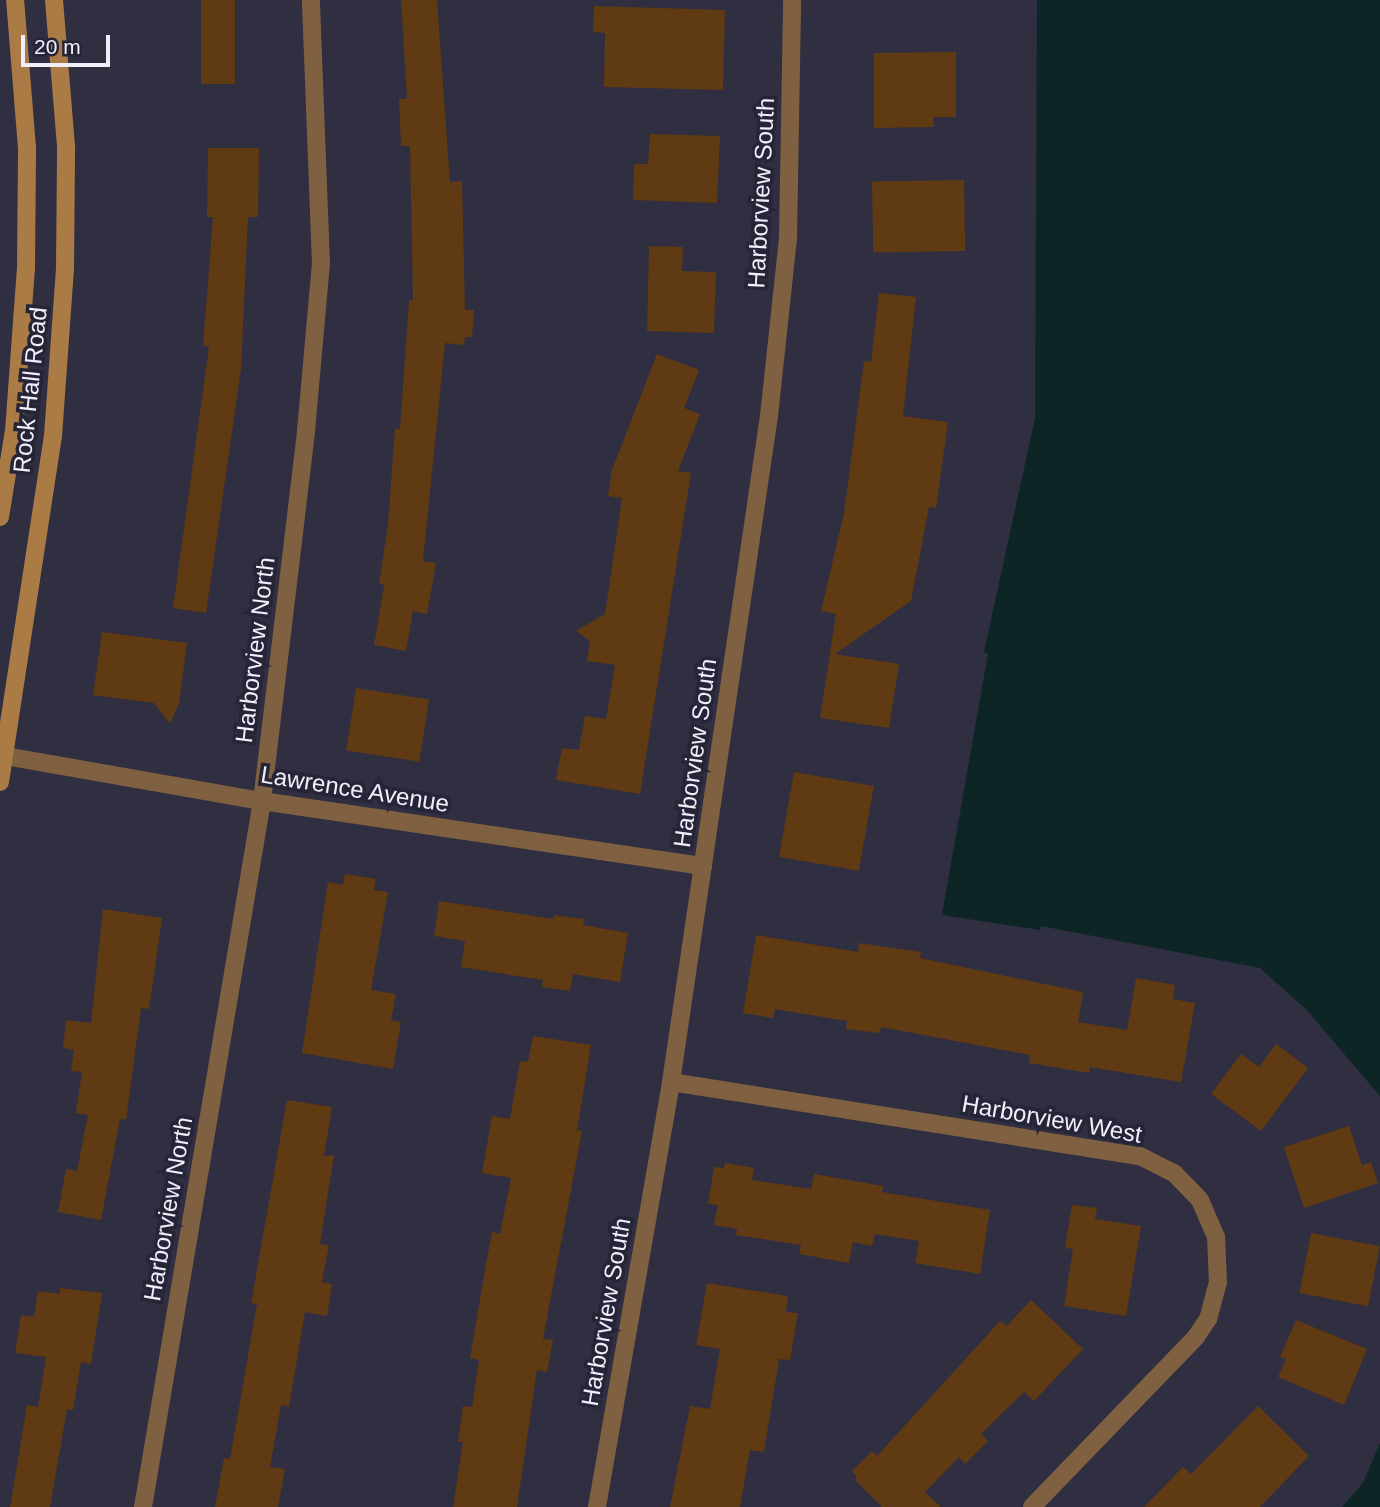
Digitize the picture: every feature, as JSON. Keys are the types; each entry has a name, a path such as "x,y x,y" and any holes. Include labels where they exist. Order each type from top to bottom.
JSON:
{"main road":[{"name":"Rock Hall Road","path":"0,517 14,431 26,268 27,148 15,0"},
{"name":"Rock Hall Road","path":"0,782 53,436 65,270 66,146 54,0"}],"street":[{"name":"Harborview North","path":"143,1507 262,801 306,431 321,264 311,0"},
{"name":"Harborview South","path":"597,1507 671,1082 769,416 785,265 792,0"},
{"name":"Lawrence Avenue","path":"2,756 262,801 703,866"},
{"name":"Harborview West","path":"671,1082 1140,1156 1174,1172 1200,1200 1216,1237 1218,1282 1208,1319 1032,1507"}],"shaded area":[{"path":"1037,0 1380,0 1380,1096 1306,1009 1260,968 1041,926 1040,930 942,915 988,654 984,652 1035,418"},
{"path":"1380,1443 1380,1507 1342,1507 1363,1483"}],"building":[{"path":"201,0 235,0 235,84 201,84"},
{"path":"401,0 437,0 450,182 462,181 465,310 474,310 472,337 465,337 464,345 445,343 423,561 436,563 427,614 413,611 406,651 374,645 384,585 379,584 388,524 395,429 400,429 409,300 413,300 410,146 401,146 399,99 407,99"},
{"path":"594,6 725,10 723,90 604,87 605,33 593,32"},
{"path":"956,52 956,117 933,117 934,127 874,128 874,53"},
{"path":"650,134 720,136 717,203 633,200 634,164 648,164"},
{"path":"208,148 259,148 258,217 248,217 241,369 206,613 173,608 209,347 203,346 213,217 207,217"},
{"path":"964,180 965,251 873,253 872,182"},
{"path":"649,246 683,247 682,271 716,272 714,333 647,331"},
{"path":"879,293 916,297 903,416 948,422 936,508 929,507 911,601 835,654 899,664 889,728 820,718 836,614 821,611 844,513 864,361 871,362"},
{"path":"657,354 699,370 684,408 700,414 678,471 691,473 640,794 556,780 562,748 579,750 585,716 606,719 615,665 587,661 590,641 576,631 605,614 622,498 608,496 612,470"},
{"path":"102,632 187,643 179,703 170,724 154,703 93,695"},
{"path":"356,688 429,700 419,762 346,750"},
{"path":"794,772 874,786 859,871 779,857"},
{"path":"345,874 376,879 374,890 388,892 371,990 396,994 391,1020 401,1022 393,1069 302,1053 328,882 343,885"},
{"path":"439,901 553,919 554,915 584,919 583,925 628,933 620,982 573,974 570,991 542,987 543,980 461,967 465,941 434,936"},
{"path":"103,909 162,918 149,1009 141,1008 126,1120 120,1119 101,1220 58,1212 66,1169 77,1171 88,1115 76,1113 82,1072 71,1071 74,1050 63,1048 66,1020 91,1023"},
{"path":"756,935 858,952 859,943 921,952 920,958 1083,992 1078,1022 1127,1030 1136,978 1175,985 1173,999 1195,1003 1181,1082 1090,1067 1089,1073 1029,1063 1030,1055 881,1027 880,1033 846,1029 847,1021 775,1009 773,1018 743,1013"},
{"path":"533,1036 591,1045 577,1130 582,1131 543,1339 553,1340 547,1372 537,1370 517,1507 453,1507 463,1442 458,1442 463,1406 472,1407 479,1360 470,1358 486,1264 492,1232 500,1234 511,1178 482,1173 492,1116 510,1119 520,1061 528,1062"},
{"path":"1276,1044 1308,1068 1261,1131 1211,1094 1241,1054 1259,1067"},
{"path":"287,1100 332,1107 324,1156 334,1155 320,1244 329,1245 322,1282 332,1284 327,1316 305,1312 289,1407 281,1405 270,1467 285,1469 278,1507 215,1507 224,1458 230,1459 257,1304 251,1303"},
{"path":"1349,1126 1362,1165 1371,1162 1378,1183 1304,1208 1284,1147"},
{"path":"725,1163 754,1168 752,1180 811,1189 814,1174 883,1186 882,1192 990,1210 980,1274 915,1263 919,1241 875,1234 872,1246 853,1242 849,1263 799,1254 801,1245 736,1235 737,1229 714,1225 718,1205 708,1204 714,1167 724,1168"},
{"path":"1072,1205 1097,1208 1095,1219 1141,1226 1126,1316 1064,1306 1073,1249 1065,1248"},
{"path":"1311,1233 1380,1246 1368,1306 1299,1293"},
{"path":"707,1283 788,1296 786,1312 798,1313 790,1360 779,1359 764,1452 750,1450 740,1507 670,1507 690,1406 710,1409 720,1349 696,1345"},
{"path":"60,1288 102,1293 91,1364 81,1362 73,1410 67,1409 50,1507 10,1507 27,1405 38,1407 46,1357 15,1353 21,1315 34,1317 38,1291 60,1294"},
{"path":"1031,1300 1083,1349 1034,1401 1024,1392 981,1434 988,1441 965,1464 959,1457 925,1492 941,1507 882,1507 855,1480 857,1477 852,1471 872,1451 877,1456 1000,1321 1007,1326"},
{"path":"1296,1320 1367,1349 1344,1405 1278,1377 1286,1359 1280,1357"},
{"path":"1258,1406 1309,1456 1260,1507 1144,1507 1183,1467 1191,1474"}]}
